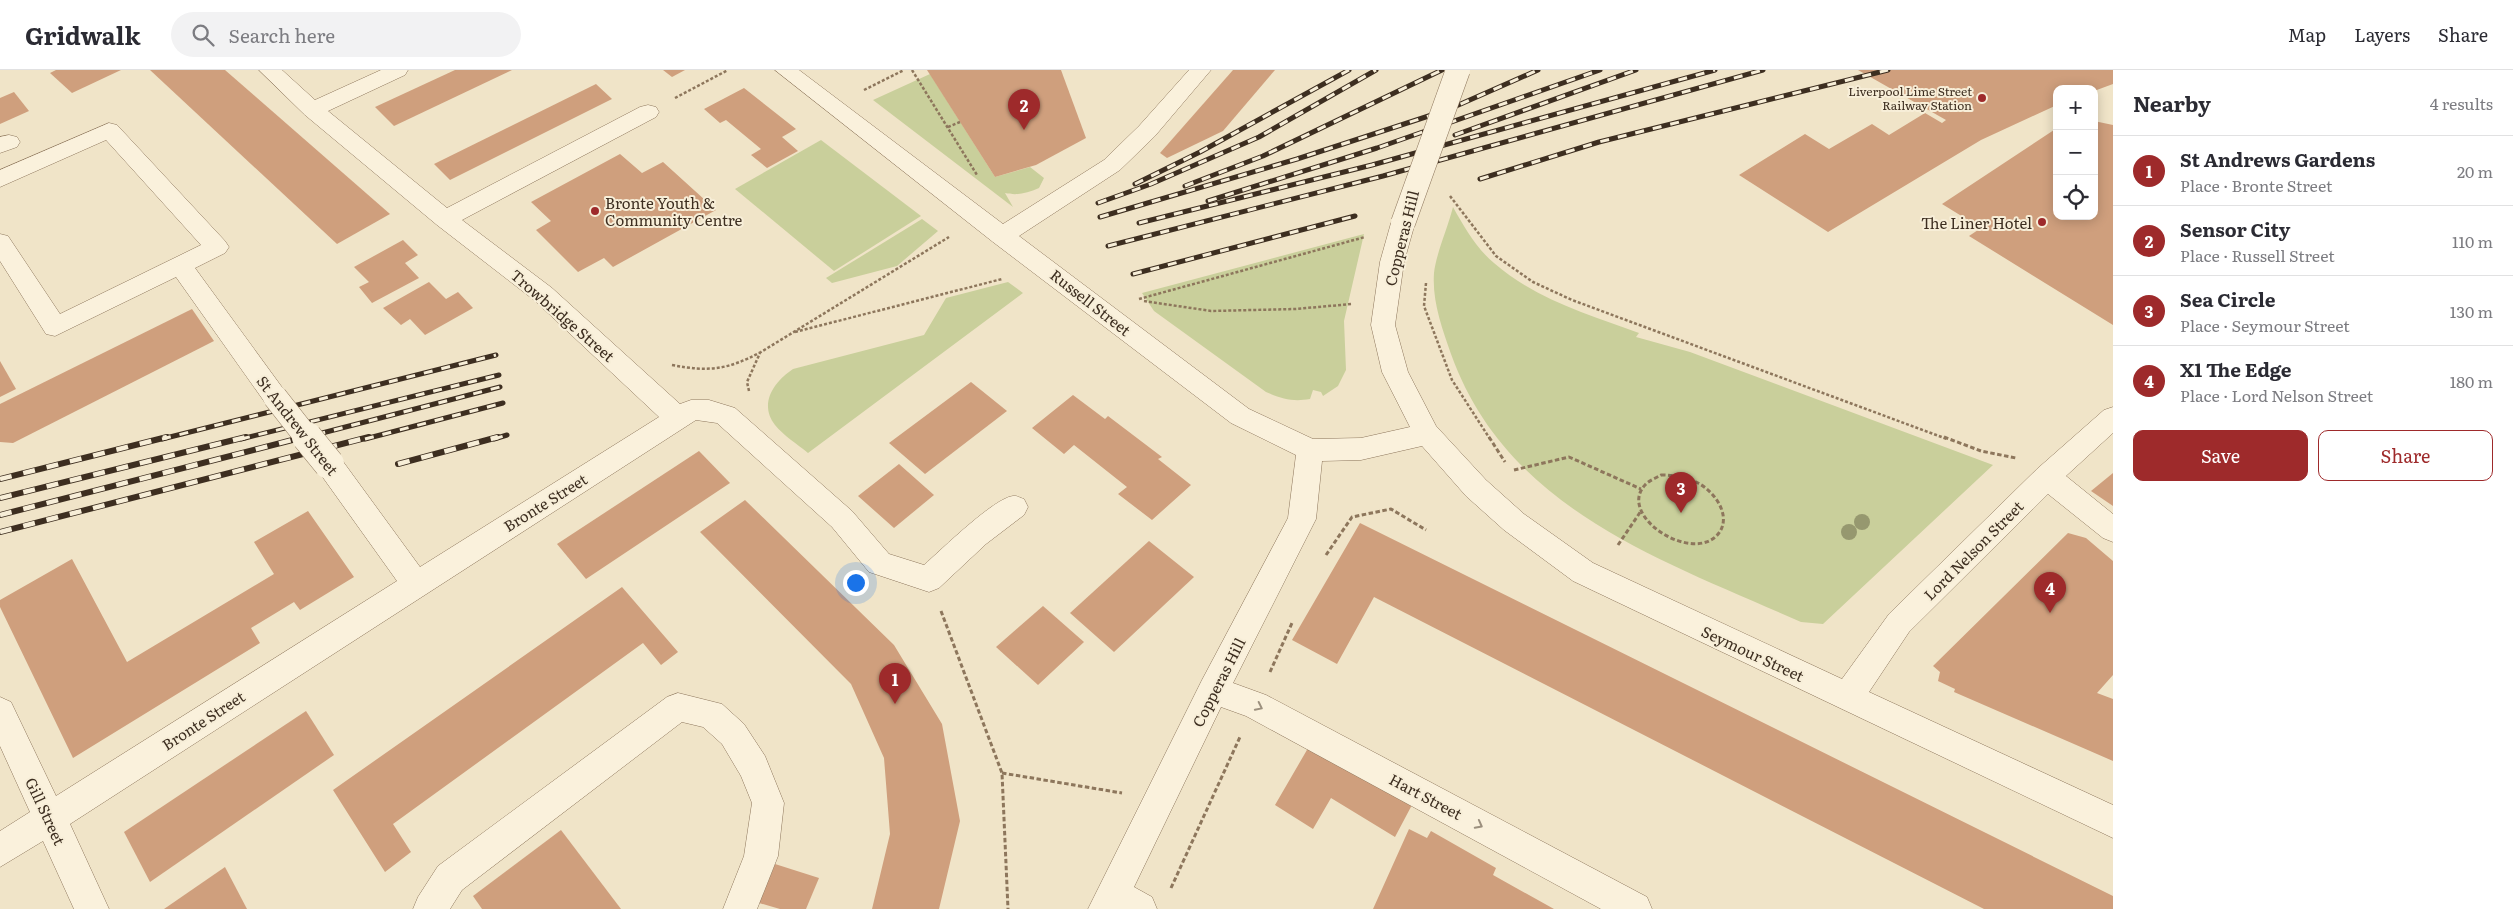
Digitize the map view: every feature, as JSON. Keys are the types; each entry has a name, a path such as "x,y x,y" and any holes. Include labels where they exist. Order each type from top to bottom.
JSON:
{"street":[{"name":"Trowbridge Street","path":"269,70 313,110 445,218 543,294 677,417"},
{"path":"313,110 398,70"},
{"name":"Russell Street","path":"785,70 1240,416 1310,450 1361,449 1427,434"},
{"path":"1001,236 1112,165 1146,131 1200,70"},
{"name":"Copperas Hill","path":"1427,434 1395,372 1383,325 1392,262 1402,225 1458,70"},
{"path":"445,218 648,112"},
{"path":"0,179 109,130 217,248 55,327 0,242"},
{"name":"St Andrew Street","path":"181,266 275,397 328,464 416,584"},
{"name":"Bronte Street","path":"0,850 677,417 691,410 709,410 726,415 842,519 879,563 929,579"},
{"name":"Lord Nelson Street","path":"1848,696 1899,623 2047,477 2113,417"},
{"name":"Seymour Street","path":"1427,434 1476,488 1514,522 1583,572 2113,822"},
{"name":"Copperas Hill","path":"1119,904 1160,799 1213,690 1302,519 1310,450"},
{"path":"2047,477 2113,530"},
{"path":"929,579 976,536 1014,506"},
{"name":"Hart Street","path":"1213,690 1255,705 1636,909"},
{"path":"430,909 450,878 678,707 711,714 733,734 754,767 768,804 761,856 740,909"},
{"name":"Gill Street","path":"0,712 92,909"}],"path":[{"path":"648,112 728,70"},
{"path":"832,106 904,70"},
{"path":"912,70 977,175"},
{"path":"948,126 960,122"},
{"path":"1445,202 1448,194 1496,256 1533,282 1572,300 1980,451 2017,458"},
{"path":"666,364 712,372 729,368 791,333 980,218"},
{"path":"1354,304 1295,309 1210,311 1136,300 1402,225"},
{"path":"791,333 1046,267"},
{"path":"1427,278 1424,306 1452,380 1505,462"},
{"path":"1514,470 1569,457 1641,489"},
{"path":"1661,475 1689,479 1702,485 1714,495 1721,506 1724,518 1723,528 1717,536 1708,542 1695,544 1667,537 1655,530 1641,511 1638,496 1641,489 1650,479 1661,475"},
{"path":"1618,545 1641,511"},
{"path":"929,579 1002,773 1008,909"},
{"path":"1002,773 1160,799"}],"green space":[{"path":"930,74 995,177 1030,167 1044,178 1039,188 1022,194 1005,193 1013,207 873,100"},
{"path":"821,140 921,216 834,271 735,189"},
{"path":"1453,207 1471,237 1494,263 1527,287 1563,305 1639,333 1636,337 1690,352 1993,465 1823,624 1801,622 1696,576 1644,551 1595,523 1550,491 1510,453 1476,408 1451,354 1438,314 1435,294 1435,266"},
{"path":"922,219 938,231 897,266 832,283 826,278"},
{"path":"1364,234 1344,321 1346,370 1338,386 1323,396 1321,392 1313,390 1310,399 1293,400 1266,392 1154,311 1142,293"},
{"path":"1008,282 1023,293 808,453 786,436 770,417 768,401 771,393 780,380 793,369 924,335 946,298"}],"building":[{"path":"56,70 121,70 72,93 50,73"},
{"path":"150,70 225,70 390,214 337,244"},
{"path":"455,70 512,70 394,126 375,107"},
{"path":"663,70 685,70 672,77"},
{"path":"927,70 1061,70 1086,138 1036,165 995,177"},
{"path":"1233,70 1275,70 1223,131 1167,158 1160,153"},
{"path":"1858,70 2113,70 2113,84 2098,90 2098,85 2053,85 2053,107 1981,140 1828,232 1739,175 1805,134 1829,149 1872,124 1889,135 1925,113 1942,123 1946,120"},
{"path":"596,84 612,99 450,180 434,164"},
{"path":"744,88 796,129 782,137 798,151 767,168 751,155 761,149 726,120 720,123 704,109"},
{"path":"14,92 29,111 0,124 0,98"},
{"name":"The Liner Hotel","path":"2098,122 2113,125 2113,325 1969,236 1981,228 1942,204 2053,131 2053,220 2098,220"},
{"name":"Bronte Youth & Community Centre","path":"620,154 642,173 663,162 716,210 613,267 604,258 578,272 536,230 551,221 531,202"},
{"path":"403,240 418,255 405,263 419,278 372,303 359,287 369,282 354,267"},
{"path":"429,282 446,299 458,292 473,308 425,335 410,319 401,325 383,308"},
{"path":"192,309 214,341 13,443 0,442 0,404"},
{"path":"0,361 16,389 0,397"},
{"path":"971,382 1007,411 925,474 889,443"},
{"path":"1073,395 1105,419 1108,416 1162,457 1158,459 1191,485 1152,520 1118,494 1127,487 1074,445 1064,454 1032,428"},
{"path":"699,451 730,483 586,579 557,544"},
{"path":"899,464 934,495 894,528 858,496"},
{"path":"2113,473 2113,506 2091,491"},
{"path":"745,500 894,645 942,724 960,821 939,909 872,909 890,834 884,758 851,684 700,532"},
{"path":"308,511 354,577 300,610 294,602 251,628 260,643 73,758 0,607 0,600 72,559 127,662 274,574 254,542"},
{"path":"1360,523 2113,896 2113,909 1984,909 1374,597 1337,664 1292,640"},
{"path":"2068,533 2086,538 2113,561 2113,675 2097,693 2113,699 2113,761 1954,692 1955,689 1938,681 1940,672 1933,666"},
{"path":"1149,541 1194,577 1114,652 1070,613"},
{"path":"622,587 678,652 661,665 643,643 393,824 411,852 385,872 333,790"},
{"path":"1043,606 1084,642 1038,685 996,647"},
{"path":"306,711 334,755 150,882 124,832"},
{"path":"1311,743 1413,803 1395,837 1331,798 1313,829 1275,805"},
{"path":"1409,829 1427,838 1431,831 1496,868 1493,875 1554,909 1373,909"},
{"path":"561,830 621,909 482,909 473,896"},
{"path":"775,864 819,878 806,909 780,909 759,903"},
{"path":"225,867 247,909 164,909"}],"railway":[{"path":"1135,184 1200,152 1349,70"},
{"path":"1098,203 1151,184 1259,137 1376,70"},
{"path":"1185,186 1263,156 1442,70"},
{"path":"1100,217 1297,159 1447,110 1538,70"},
{"path":"1208,201 1377,148 1600,70"},
{"path":"1455,135 1636,70"},
{"path":"1139,223 1372,165 1715,70"},
{"path":"1108,246 1383,176 1763,70"},
{"path":"1480,179 1599,142 1888,70"},
{"path":"1133,274 1355,216"},
{"path":"162,439 496,355"},
{"path":"241,439 499,375"},
{"path":"299,439 500,387"},
{"path":"365,439 503,403"},
{"path":"494,439 507,435"},
{"path":"0,479 167,437"},
{"path":"0,498 246,437"},
{"path":"0,515 304,437"},
{"path":"0,532 369,437"},
{"path":"398,464 498,437"}],"place":[{"name":"Liverpool Lime Street Railway Station","path":"1982,98"},
{"name":"Sensor City","path":"1024,130"},
{"name":"Bronte Youth & Community Centre","path":"595,211"},
{"name":"The Liner Hotel","path":"2042,222"},
{"name":"Sea Circle","path":"1681,513"},
{"name":"X1 The Edge","path":"2050,613"},
{"name":"St Andrews Gardens","path":"895,704"}]}
